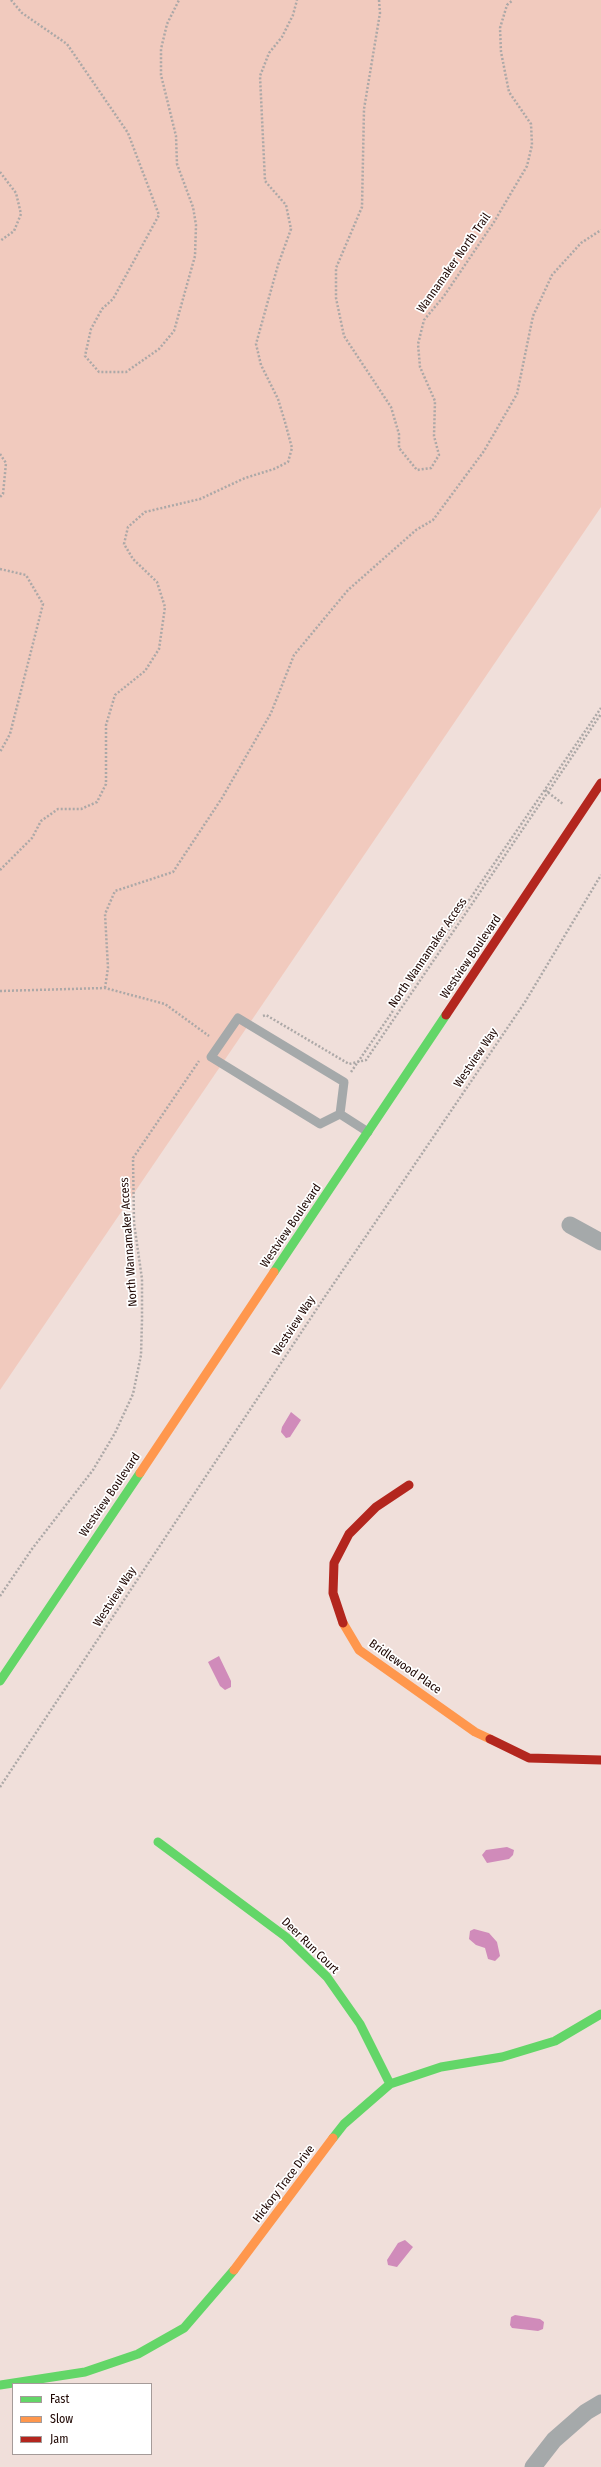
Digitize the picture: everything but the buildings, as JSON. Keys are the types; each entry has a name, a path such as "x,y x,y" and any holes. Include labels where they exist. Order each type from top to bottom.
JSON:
{"street":[{"name":"Westview Boulevard","path":"0,1681 601,783"},
{"path":"570,1225 601,1242"},
{"name":"Bridlewood Place","path":"409,1485 376,1507 349,1534 334,1564 333,1593 344,1626 359,1650 475,1732 529,1758 601,1760"},
{"name":"Deer Run Court","path":"158,1842 286,1937 327,1977 360,2024 390,2084"},
{"name":"Hickory Trace Drive","path":"13,2383 85,2372 138,2354 184,2328 234,2271 344,2124 390,2084 441,2066 502,2057 555,2040 601,2014"},
{"name":"Hickory Trace Drive","path":"0,2385 12,2383"},
{"path":"533,2467 554,2440 586,2412 601,2403"}],"lane":[{"path":"238,1018 344,1082 340,1114 320,1124 211,1057 238,1018"},
{"path":"340,1114 368,1132"}],"path":[{"path":"11,0 22,13 67,44 128,133 159,215 113,298 102,309 91,329 85,356 98,372 126,372 159,349 174,331 195,256 196,225 193,207 177,164 176,136 161,75 161,48 167,24 179,0"},
{"path":"0,870 32,838 41,821 58,808 81,809 97,802 106,784 106,725 115,695 146,671 159,649 165,607 157,582 133,559 124,544 128,527 145,512 200,499 245,478 288,462 292,448 285,422 278,399 261,365 256,344 278,265 291,230 286,205 265,181 260,76 269,53 282,37 293,15 297,0"},
{"name":"Wannamaker North Trail","path":"379,0 379,19 364,109 362,207 336,268 336,298 344,336 391,407 399,434 399,448 418,470 431,468 439,454 434,436 435,401 420,367 418,344 424,320 444,296 494,222 527,166 532,145 531,124 509,92 501,52 500,28 507,5 513,0"},
{"path":"0,172 16,193 21,214 14,231 0,241"},
{"path":"105,988 108,968 105,914 115,891 173,872 222,798 271,713 294,655 348,590 416,530 433,520 484,451 516,394 533,316 552,275 582,243 601,230"},
{"path":"0,454 6,463 3,494 0,497"},
{"path":"0,569 26,575 43,604 10,734 0,752"},
{"path":"344,1082 601,708"},
{"name":"North Wannamaker Access","path":"358,1061 366,1060 601,714"},
{"name":"Westview Way","path":"0,1787 326,1295 525,1002 601,875"},
{"path":"597,881 601,884"},
{"path":"0,991 105,988 165,1004 198,1030 214,1039 228,1032"},
{"path":"247,1023 266,1015 349,1064 358,1061"},
{"name":"North Wannamaker Access","path":"0,1596 32,1549 93,1470 115,1433 133,1394 141,1355 142,1320 142,1279 134,1223 133,1158 201,1058"}],"shaded area":[{"path":"0,0 601,0 601,507 0,1390"},
{"path":"291,1412 301,1420 290,1437 286,1438 281,1432 282,1427"},
{"path":"219,1656 231,1681 231,1687 225,1690 220,1686 208,1662"},
{"path":"507,1847 514,1850 513,1855 509,1859 487,1863 482,1855 486,1850"},
{"path":"474,1929 489,1933 497,1942 500,1956 495,1961 488,1959 485,1948 476,1945 469,1939 470,1931"},
{"path":"405,2240 413,2247 397,2267 388,2265 387,2260 398,2243"},
{"path":"515,2315 540,2319 544,2322 543,2329 538,2331 512,2328 510,2325 511,2317"}],"traffic: fast":[{"path":"274,1272 446,1015"},
{"path":"0,1681 140,1473"},
{"path":"158,1842 286,1937 327,1977 360,2024 390,2084"},
{"path":"333,2138 344,2124 390,2084 441,2067 502,2057 555,2041 601,2014"},
{"path":"13,2383 85,2372 138,2354 184,2328 234,2270"},
{"path":"0,2385 12,2383"}],"traffic: slow":[{"path":"140,1473 274,1272"},
{"path":"343,1623 359,1650 475,1732 490,1739"},
{"path":"234,2270 333,2138"}],"traffic: jam":[{"path":"446,1015 601,783"},
{"path":"343,1623 333,1593 334,1563 349,1534 376,1507 409,1485"},
{"path":"490,1739 529,1758 601,1760"}]}
